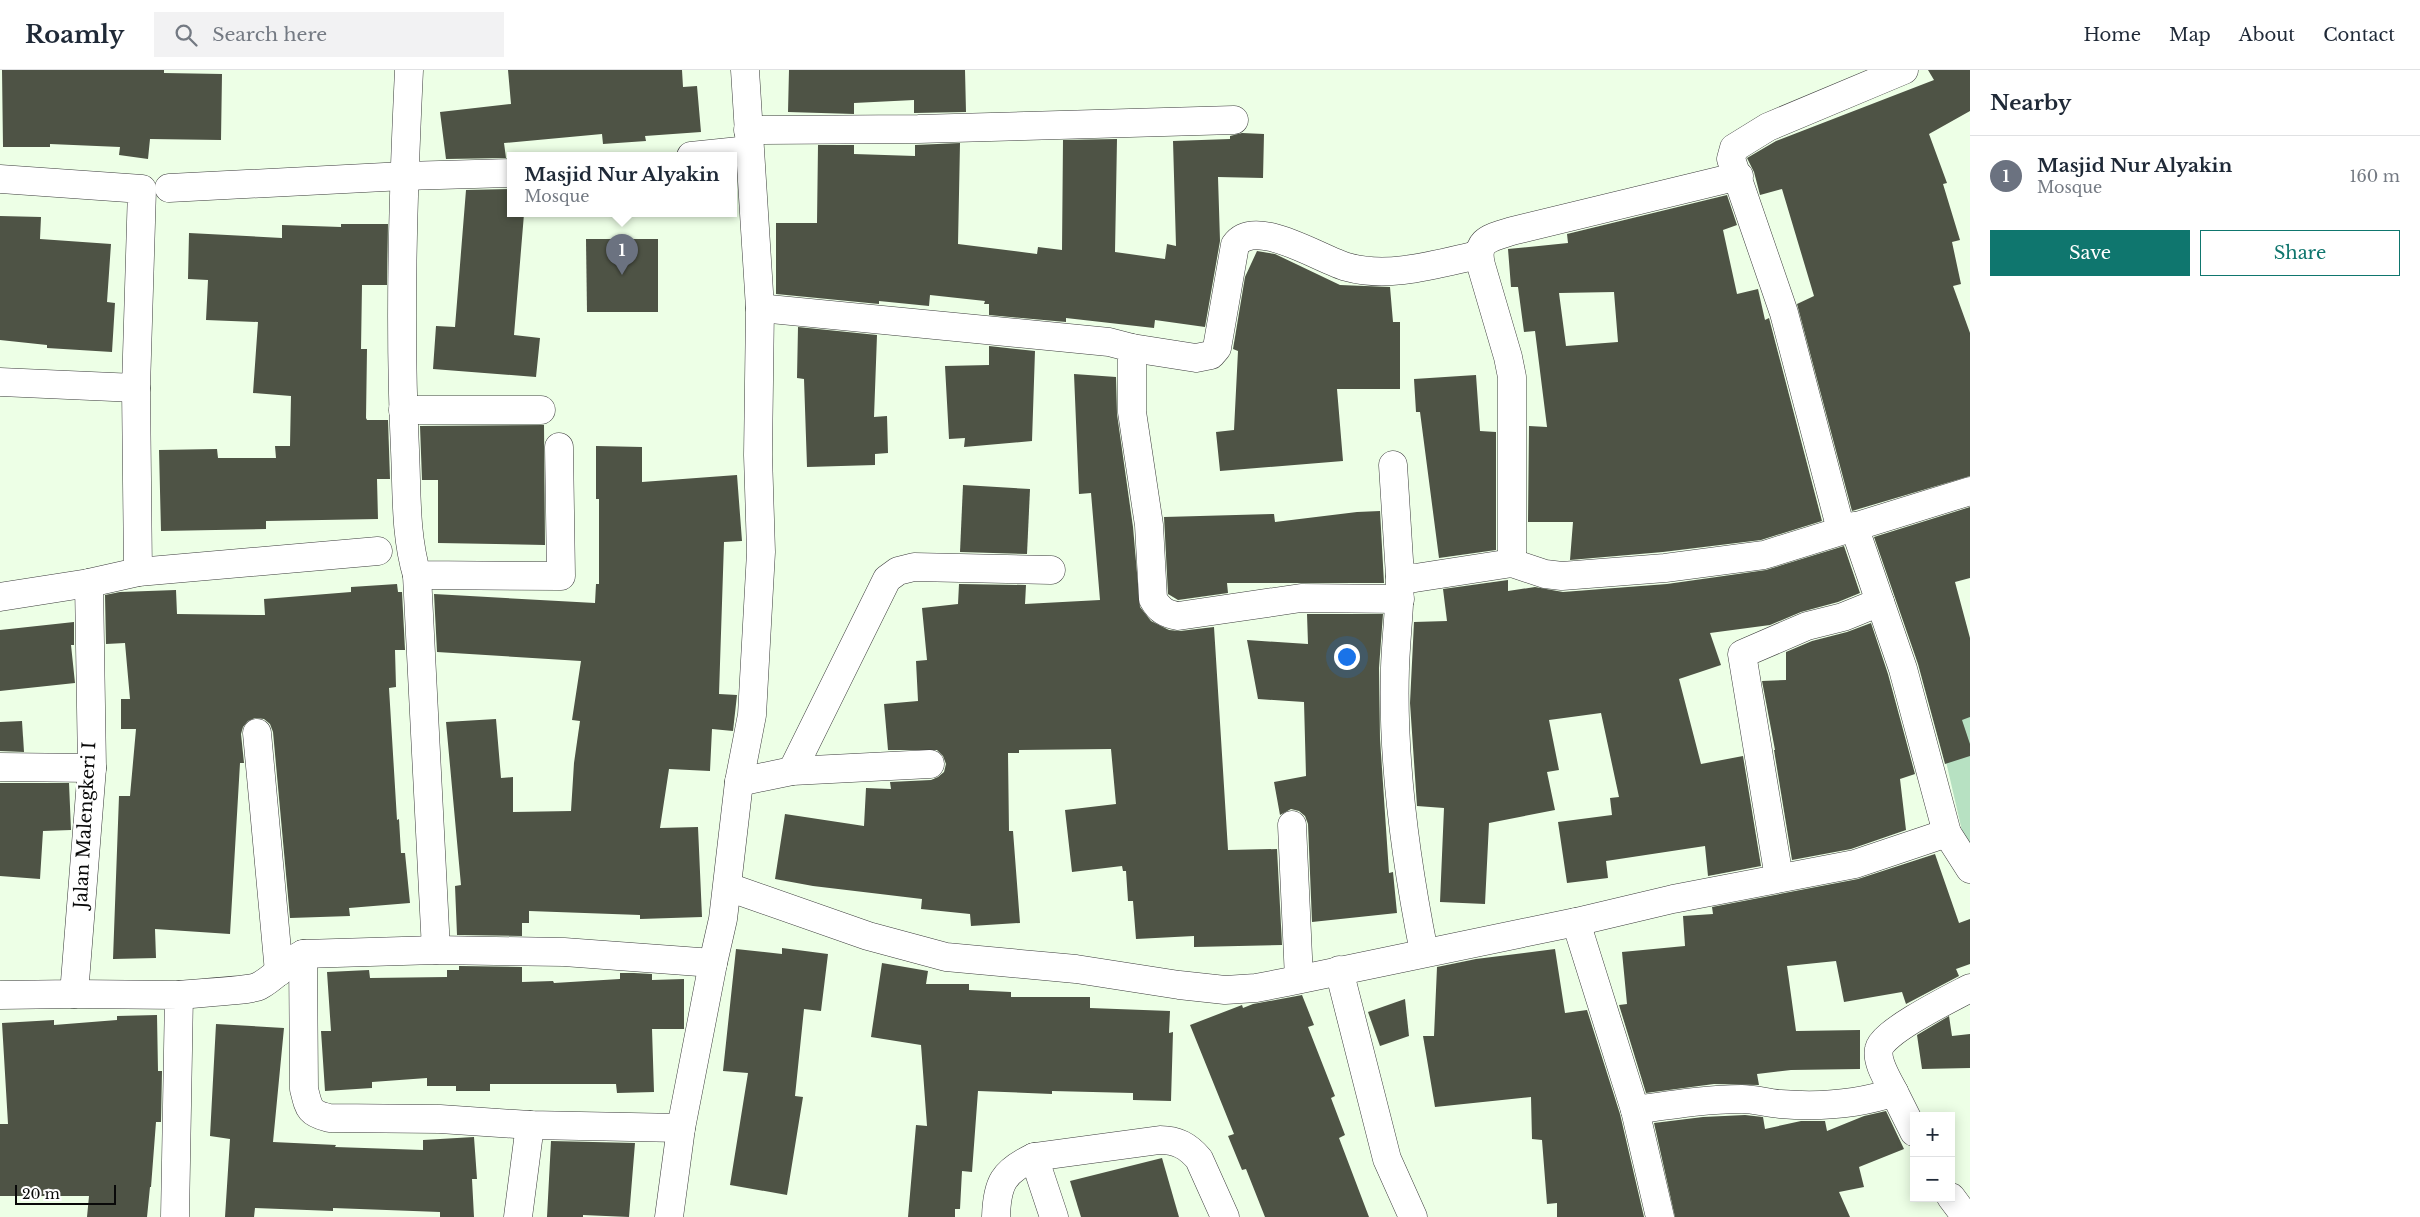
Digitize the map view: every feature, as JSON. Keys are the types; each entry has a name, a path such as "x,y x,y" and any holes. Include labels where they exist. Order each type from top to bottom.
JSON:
{"street":[{"path":"409,70 404,176 403,410 410,548 417,575 436,950"},
{"path":"669,1217 681,1128 728,887 739,782 752,715 761,552 758,455 760,308 745,70"},
{"path":"1904,70 1768,127 1734,148 1731,159 1784,313 1847,528 1880,602 1903,669 1948,833 1970,870"},
{"path":"705,152 748,140 918,129 1234,120"},
{"path":"168,188 404,176 507,174"},
{"path":"1512,563 1512,377 1508,357 1478,255 1481,247 1487,240 1512,231 1738,176"},
{"path":"0,179 142,189 136,388 138,572"},
{"path":"760,308 1110,342 1132,348 1196,358 1211,355 1218,348 1235,245 1238,240 1255,234 1274,238 1348,268 1382,272 1426,266 1478,255"},
{"path":"1132,348 1132,412 1149,525 1153,599 1157,607 1167,614 1178,616 1301,598 1400,588 1415,578 1512,563 1545,574 1562,576 1665,568 1764,554 1970,491"},
{"path":"0,382 136,388"},
{"path":"403,410 541,410"},
{"path":"417,575 561,576 559,447"},
{"path":"1393,465 1400,588 1395,668 1399,798 1424,952"},
{"path":"0,597 89,583 138,572 378,550"},
{"path":"792,771 887,579 898,571 914,567 1051,570"},
{"name":"Jalan Malengkeri I","path":"74,994 92,768 89,583"},
{"path":"1779,878 1742,654 1807,626 1842,617 1880,602"},
{"path":"257,733 279,972"},
{"path":"739,782 792,771 930,764"},
{"path":"0,768 92,768"},
{"path":"1292,825 1299,979"},
{"path":"728,887 868,936 946,957 1076,969 1225,990 1256,988 1576,922 1672,899 1855,864 1948,833"},
{"path":"1576,922 1635,1110 1660,1217"},
{"path":"0,995 179,995 257,987 279,972 291,960 303,954 436,950 564,952 713,963"},
{"path":"303,954 304,1089 310,1109 316,1115 329,1118 440,1119 530,1125 681,1128"},
{"path":"1340,970 1387,1159 1413,1217"},
{"path":"1910,1124 1894,1092 1879,1055 1879,1048 1883,1040 1911,1021 1970,988"},
{"path":"175,1217 179,995"},
{"path":"1635,1110 1693,1102 1743,1099 1781,1104 1840,1104 1869,1101 1894,1092"},
{"path":"518,1217 530,1125"},
{"path":"996,1217 996,1195 1002,1182 1017,1165 1034,1157 1160,1140 1178,1142 1188,1147 1199,1159 1225,1217"},
{"path":"1034,1157 1054,1217"},
{"path":"1955,1202 1966,1217"}],"green space":[{"path":"1970,715 1970,845 1963,835 1938,727"}],"building":[{"path":"2,70 164,70 164,73 222,74 221,140 150,139 148,159 119,155 120,147 50,144 50,147 3,147"},
{"path":"508,70 682,70 683,87 697,86 701,132 645,136 646,141 603,144 602,134 504,143 506,158 446,159 440,112 511,104"},
{"path":"789,70 965,70 966,112 914,113 914,100 854,103 854,114 788,112"},
{"path":"1928,70 1970,70 1970,111 1929,134 1947,183 1943,184 1960,240 1952,242 1961,284 1953,286 1970,333 1970,476 1852,511 1797,304 1814,296 1782,189 1760,195 1754,172 1747,158 1776,141 1934,80"},
{"path":"1242,133 1264,134 1263,178 1218,177 1220,241 1205,327 1155,320 1154,328 1066,318 1066,322 989,315 989,304 984,304 985,301 930,295 929,306 879,301 879,304 776,294 776,223 817,223 818,145 854,145 854,154 915,156 915,145 960,143 958,244 1037,254 1038,247 1062,250 1063,140 1117,139 1115,252 1165,259 1167,244 1176,246 1173,141 1230,139 1230,136"},
{"path":"507,189 507,217 524,217 514,335 540,338 536,377 433,369 436,326 455,327 466,190"},
{"path":"1727,195 1737,225 1723,230 1737,294 1758,289 1765,320 1769,318 1822,521 1761,540 1663,552 1570,560 1573,522 1528,522 1529,426 1547,427 1535,331 1524,332 1518,287 1511,287 1508,249 1568,243 1567,234","holes":["1614,292 1618,342 1566,346 1559,293"]},
{"path":"0,216 41,217 40,239 111,244 107,302 115,303 112,352 47,348 47,345 0,340"},
{"path":"341,224 388,224 387,285 362,285 361,349 367,349 366,418 367,420 388,420 390,479 377,479 378,519 266,521 266,529 161,531 159,450 217,449 218,458 276,458 275,446 290,446 291,396 253,393 258,322 206,320 208,280 188,279 189,233 282,238 282,225 341,227"},
{"path":"586,239 658,239 658,312 587,312"},
{"path":"1257,251 1275,254 1340,285 1390,287 1393,322 1400,322 1400,389 1337,389 1343,461 1220,471 1216,432 1234,430 1238,351 1233,349 1245,277"},
{"path":"798,327 877,335 874,417 887,416 888,453 875,454 875,465 807,467 804,379 797,378"},
{"path":"989,346 1035,351 1032,441 964,447 965,438 949,439 945,366 989,365"},
{"path":"1074,374 1116,377 1117,414 1133,527 1140,607 1151,621 1169,630 1180,631 1214,627 1228,850 1277,849 1282,945 1194,947 1194,936 1136,939 1133,901 1128,901 1126,871 1123,871 1122,866 1072,872 1065,810 1116,804 1111,749 1019,750 1019,753 1008,753 1009,831 1013,831 1020,923 971,926 970,914 921,909 922,899 813,886 775,879 785,814 864,826 866,788 891,789 890,782 931,780 944,772 946,764 943,756 937,750 888,750 884,704 918,701 916,661 927,660 922,608 958,604 959,584 1026,585 1025,604 1100,600 1091,493 1079,494"},
{"path":"1476,375 1480,431 1496,432 1496,550 1439,558 1420,412 1416,412 1414,379"},
{"path":"544,425 545,545 438,543 438,480 422,480 420,426"},
{"path":"596,446 642,447 642,482 737,475 742,541 724,542 719,694 737,695 733,731 712,729 710,771 669,769 660,828 698,827 702,917 640,919 640,915 529,911 529,923 522,923 522,936 457,935 455,886 461,885 446,722 496,719 501,778 513,777 513,812 571,811 574,763 580,721 572,720 581,661 437,652 434,594 595,603 596,584 599,584 599,499 596,499"},
{"path":"963,485 1030,489 1027,554 960,552"},
{"path":"1970,507 1970,578 1955,582 1970,638 1970,717 1962,720 1970,744 1970,756 1945,764 1918,664 1874,537"},
{"path":"1380,511 1384,583 1227,583 1228,593 1178,600 1168,594 1164,517 1274,514 1275,522"},
{"path":"1844,546 1860,593 1838,602 1801,612 1770,625 1710,633 1721,665 1679,679 1701,764 1743,756 1761,866 1708,876 1705,846 1606,861 1608,878 1567,883 1558,822 1612,815 1610,798 1619,797 1601,713 1549,720 1559,770 1547,772 1555,810 1489,823 1485,904 1440,902 1444,808 1417,806 1410,703 1414,622 1447,621 1443,589 1508,580 1508,591 1535,587 1563,592 1667,584 1766,570"},
{"path":"397,584 398,592 402,592 405,650 395,650 396,687 389,688 397,820 399,819 401,853 405,853 410,903 349,908 350,916 290,918 273,732 270,724 264,719 255,718 248,721 243,727 241,734 244,763 240,763 230,934 155,929 156,958 113,959 119,796 130,796 136,729 121,729 121,699 130,699 125,643 106,644 105,595 120,592 176,590 177,614 265,615 264,599 351,592 351,587"},
{"path":"1307,614 1383,614 1379,668 1380,739 1389,873 1393,872 1397,913 1312,922 1308,824 1305,816 1299,811 1291,809 1280,815 1274,782 1306,776 1304,702 1258,699 1247,640 1308,644"},
{"path":"74,622 74,645 71,645 75,683 0,691 0,630"},
{"path":"1871,623 1888,674 1915,774 1900,779 1906,830 1851,849 1792,860 1762,681 1786,680 1786,652 1812,641 1847,632"},
{"path":"22,721 24,752 0,751 0,722"},
{"path":"0,783 69,783 71,830 43,831 40,879 0,876"},
{"path":"1935,854 1959,923 1970,919 1970,964 1956,969 1959,976 1906,1004 1902,992 1844,1002 1836,961 1787,966 1796,1031 1860,1030 1860,1069 1791,1070 1757,1074 1759,1085 1714,1084 1646,1093 1619,1005 1627,1004 1622,952 1685,946 1683,916 1713,914 1712,907 1858,879"},
{"path":"782,948 828,954 821,1011 804,1009 795,1096 803,1097 787,1195 730,1185 748,1073 723,1071 736,949 782,954"},
{"path":"1555,949 1565,1013 1587,1010 1620,1114 1644,1217 1557,1217 1557,1203 1547,1204 1542,1140 1532,1139 1531,1097 1435,1107 1423,1036 1434,1036 1437,967 1476,959"},
{"path":"882,963 928,971 926,984 969,984 969,990 1011,992 1011,997 1090,997 1090,1008 1170,1011 1169,1033 1173,1032 1171,1101 1133,1100 1133,1093 1052,1091 1052,1094 978,1091 972,1172 962,1171 960,1209 955,1209 955,1217 908,1217 916,1125 927,1126 921,1045 871,1037"},
{"path":"459,966 522,967 522,982 553,981 554,983 620,979 620,973 652,974 652,980 684,979 684,1029 652,1029 654,1092 617,1093 616,1084 490,1084 490,1091 456,1091 456,1086 427,1086 427,1078 372,1082 372,1088 325,1091 321,1031 331,1031 327,972 369,970 370,978 447,977 447,970 459,970"},
{"path":"1302,995 1314,1025 1308,1027 1335,1096 1331,1098 1345,1135 1339,1138 1369,1217 1265,1217 1246,1169 1242,1170 1228,1136 1234,1134 1190,1025 1242,1005 1243,1008 1253,1004"},
{"path":"1405,999 1409,1036 1380,1046 1368,1012"},
{"path":"157,1015 158,1071 162,1071 161,1122 156,1122 147,1217 87,1217 89,1196 0,1196 0,1124 8,1124 2,1023 54,1020 54,1025 117,1020 117,1016"},
{"path":"1949,1016 1952,1036 1970,1034 1970,1068 1922,1069 1917,1035"},
{"path":"216,1024 284,1028 273,1142 336,1145 335,1147 423,1150 423,1140 474,1137 477,1179 472,1179 474,1217 440,1217 440,1212 333,1208 333,1211 255,1208 254,1217 225,1217 230,1139 210,1136"},
{"path":"1886,1111 1904,1149 1859,1167 1864,1187 1839,1192 1850,1217 1675,1217 1654,1123 1703,1117 1745,1115 1763,1117 1765,1129 1801,1121 1825,1121 1827,1131 1864,1116"},
{"path":"551,1141 635,1143 629,1217 583,1215 583,1217 547,1217"},
{"path":"1162,1158 1179,1217 1081,1217 1070,1181"}],"place":[{"name":"Masjid Nur Alyakin","path":"622,275"}]}
